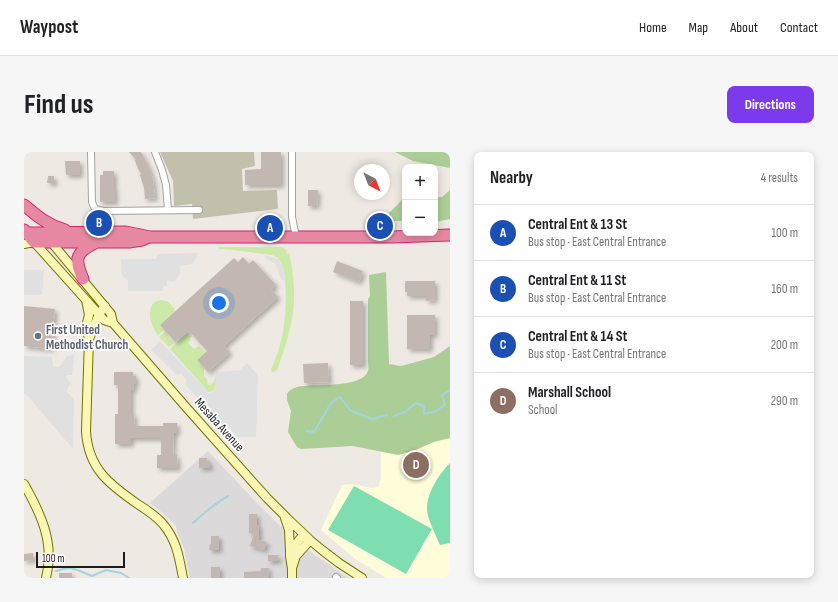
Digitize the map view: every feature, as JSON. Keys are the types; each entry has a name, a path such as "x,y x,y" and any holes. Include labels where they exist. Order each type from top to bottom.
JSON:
{"highway":[{"path":"24,205 45,222 57,228 74,232"},
{"name":"Mesaba Avenue","path":"24,212 52,242"},
{"path":"27,237 43,233 74,232 126,232 150,237 450,235"},
{"path":"27,237 52,242 97,243 136,242 150,237"},
{"path":"83,279 78,266 78,257 83,250 97,243"}],"main road":[{"name":"Mesaba Avenue","path":"27,237 104,320 113,323"},
{"name":"Mesaba Avenue","path":"52,242 105,306 111,314 113,323 190,412 284,515 306,538 330,557 362,578"},
{"path":"85,299 89,315 87,327 89,339 86,440 91,456 101,473 111,484 154,515 164,525 172,537 177,550 183,578"},
{"path":"89,339 99,314 105,306"},
{"path":"24,486 42,519 47,536 49,559 46,578"},
{"path":"284,515 289,530 292,578"},
{"path":"290,552 294,545 306,538"},
{"path":"292,569 296,556 306,538"}],"street":[{"path":"91,152 92,202 95,208 104,211 199,210"},
{"path":"155,152 166,185 168,210"},
{"path":"290,237 292,218 292,152"},
{"path":"290,237 292,218"}],"shaded area":[{"path":"160,152 254,152 255,166 242,169 243,191 277,190 278,209 193,219 192,204 174,206 173,181"},
{"path":"198,253 192,264 180,266 180,274 174,282 167,281 167,286 163,286 163,291 128,291 128,281 122,275 121,259 156,259 158,254"},
{"path":"265,255 278,259 284,270 285,280 281,280 276,264 265,258"},
{"path":"24,270 44,270 42,295 24,295"},
{"path":"160,341 209,393 215,391 216,372 240,370 247,363 258,375 256,437 237,437 227,425 224,427 185,384 187,380 181,373 177,375 151,350"},
{"path":"450,354 450,578 386,578 354,558 321,530 342,485 352,484 371,488 378,487 381,478 380,420"},
{"path":"74,355 72,375 67,375 66,378 71,383 67,389 67,393 74,399 73,449 28,396 24,394 24,356 52,357 53,366 59,367 67,356"},
{"path":"208,451 279,525 312,553 349,578 190,578 184,548 176,526 150,503"}],"green space":[{"path":"395,152 450,152 450,168 438,166 438,164 413,161"},
{"path":"450,190 450,219 438,221 438,197 442,197"},
{"path":"402,199 402,221 386,221 389,213"},
{"path":"219,247 282,247 286,250 287,254 289,253 294,281 292,319 286,344 277,370 274,372 271,370 281,341 285,315 286,293 284,272 281,264 278,258 272,255 219,249"},
{"path":"386,272 389,364 401,366 434,357 450,346 450,438 398,455 353,446 301,449 297,447 288,432 291,411 287,400 287,394 291,389 297,387 347,383 357,381 364,377 368,371 368,299 370,296 369,275"},
{"path":"160,300 167,301 175,309 174,312 160,325 164,330 158,335 151,321 150,310 155,302"},
{"path":"165,331 174,343 169,347 159,337"},
{"path":"187,333 191,337 191,340 188,343 194,349 199,346 205,353 197,360 204,368 204,376 207,379 208,384 210,385 213,383 216,375 216,387 211,392 207,392 170,349"},
{"path":"450,463 450,543 440,545 428,516 427,509 430,494 436,480"},
{"path":"354,486 432,529 406,574 328,530"}],"building":[{"path":"129,152 141,152 149,167 153,179 155,198 145,199 141,174 136,164 136,160"},
{"path":"261,152 281,152 281,185 245,185 245,170 261,169"},
{"path":"65,161 80,161 80,175 66,175"},
{"path":"103,171 114,171 115,202 100,202 100,175 103,175"},
{"path":"48,176 54,176 54,184 47,183"},
{"path":"308,190 318,190 317,206 308,206"},
{"path":"243,257 249,264 253,260 276,285 271,289 278,297 224,346 230,352 208,372 197,360 207,351 189,331 175,342 160,325 234,258 238,262"},
{"path":"337,261 363,271 359,282 333,272"},
{"path":"405,281 435,281 435,300 426,301 426,296 407,296 407,292 405,292"},
{"path":"350,301 363,301 363,365 350,365"},
{"name":"First United Methodist Church","path":"24,306 55,309 51,349 24,346"},
{"path":"407,315 435,315 435,335 430,335 430,349 407,349"},
{"path":"328,363 329,382 304,383 303,364"},
{"path":"114,372 133,372 133,376 136,376 134,390 131,390 131,414 134,414 135,426 163,426 163,423 177,423 177,433 174,433 173,455 177,455 178,468 157,468 157,455 161,455 161,438 131,438 131,444 115,444 115,414 118,414 118,385 114,385"},
{"path":"199,458 207,458 207,462 210,462 210,468 199,468"},
{"path":"249,514 257,514 259,540 267,542 264,550 250,546 254,533 249,533"},
{"path":"211,536 219,536 219,550 209,550"},
{"path":"33,553 33,560 24,561 24,554"},
{"path":"268,555 278,555 278,561 268,561"},
{"path":"211,567 220,567 220,578 211,578"},
{"path":"261,568 269,568 268,578 244,578 244,572 261,571"},
{"path":"59,573 72,573 72,578 59,578"}],"waterway":[{"path":"394,416 405,412 416,403 424,406 424,414 434,412 445,405 442,395 450,390"},
{"path":"306,431 314,432 331,403 340,397 350,410 372,419 387,415"},
{"path":"193,523 214,505 228,496"},
{"path":"56,571 70,568 92,576 106,570 121,573 129,578"}],"place":[{"name":"Central Ent & 11 St","path":"99,223"},
{"name":"Central Ent & 14 St","path":"380,226"},
{"name":"Central Ent & 13 St","path":"270,228"},
{"name":"First United Methodist Church","path":"38,336"},
{"name":"Marshall School","path":"416,465"}]}
